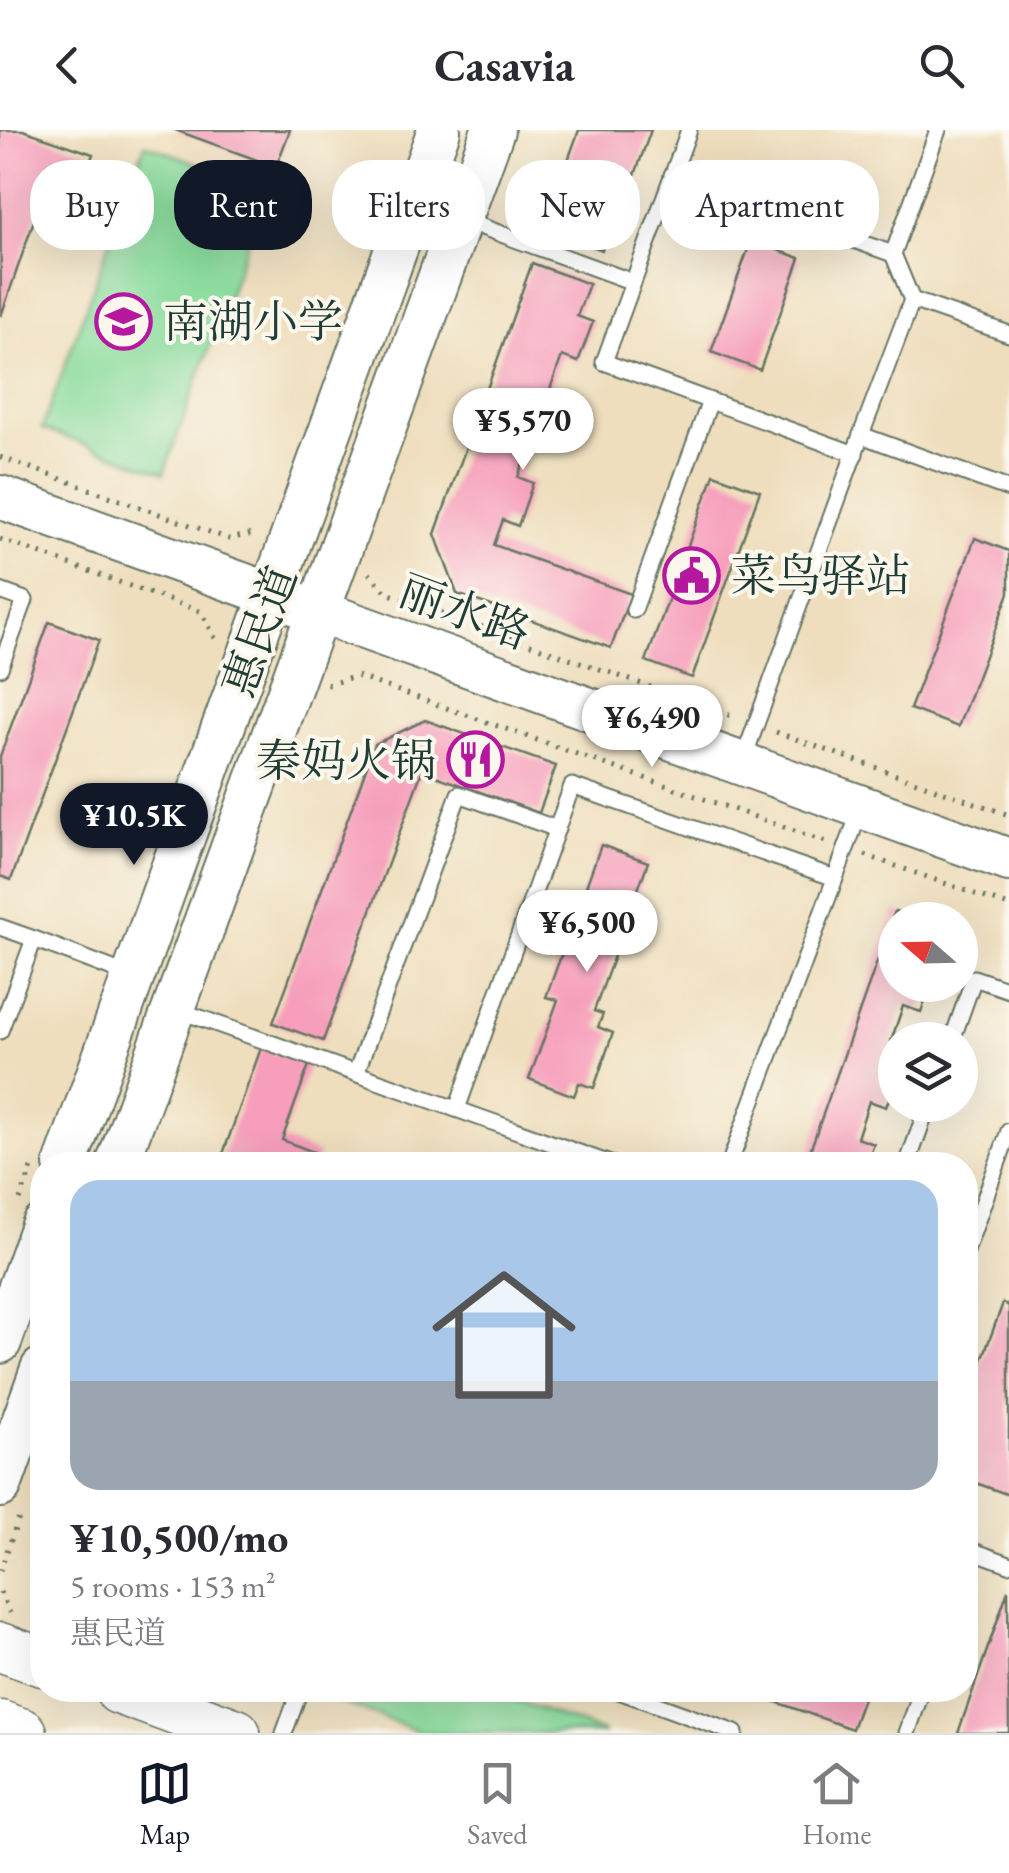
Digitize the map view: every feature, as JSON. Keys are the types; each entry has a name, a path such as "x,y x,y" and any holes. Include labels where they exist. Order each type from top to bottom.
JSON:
{"main road":[{"name":"惠民道","path":"70,1152 439,130"},
{"name":"惠民道","path":"482,160 493,130"},
{"name":"惠民道","path":"122,1152 450,250"},
{"name":"丽水路","path":"0,497 319,612 749,744 862,807 1009,860"},
{"path":"0,1342 30,1259"},
{"path":"0,1486 30,1403"},
{"path":"0,1647 30,1658"},
{"path":"151,1702 236,1733"},
{"path":"0,1725 23,1733"}],"lane":[{"path":"678,160 689,130"},
{"path":"749,744 912,300 893,254 938,130"},
{"path":"660,209 604,362 855,454"},
{"path":"485,228 633,282"},
{"path":"879,249 893,254"},
{"path":"912,300 1009,334"},
{"path":"634,610 710,400"},
{"path":"862,436 1009,489"},
{"path":"0,591 25,600 0,668"},
{"path":"457,1110 572,786 835,878"},
{"path":"356,1074 460,794 557,829"},
{"path":"734,1152 862,807"},
{"path":"0,927 134,977"},
{"path":"0,1031 34,939"},
{"path":"958,1022 974,978 1009,990"},
{"path":"174,1009 575,1152"},
{"path":"912,1152 922,1122"},
{"path":"978,1218 1009,1131"},
{"path":"978,1553 1009,1564"},
{"path":"284,1733 296,1702"},
{"path":"649,1702 735,1733"},
{"path":"906,1733 918,1702"}],"path":[{"path":"0,456 229,539"},
{"path":"0,540 202,612"},
{"path":"387,593 749,744 1009,815"},
{"path":"356,676 1009,906"}],"green space":[{"path":"145,144 189,160 174,160 174,250 245,250 164,473 42,429 107,250 154,250 154,160 139,160"},
{"path":"340,1702 520,1702 605,1733 424,1733"}],"building":[{"path":"0,130 23,130 93,154 91,160 30,160 30,232 1,316"},
{"path":"175,130 290,130 279,160 257,160"},
{"path":"579,130 651,130 640,161 568,160"},
{"path":"748,250 777,250 800,258 760,370 711,352"},
{"path":"532,263 589,284 577,316 593,322 578,362 562,356 546,400 562,406 547,448 531,442 518,477 533,483 518,526 503,520 494,545 631,594 611,648 457,594 435,534"},
{"path":"714,474 760,491 692,678 646,661"},
{"path":"975,538 1009,551 1009,593 958,727 910,709"},
{"path":"49,622 99,640 11,880 0,876 0,756"},
{"path":"425,720 556,766 539,813 422,771 323,1041 273,1023 375,744"},
{"path":"601,845 648,862 594,1011 603,1014 598,1027 613,1033 594,1088 579,1083 574,1096 529,1079 558,1000 546,997"},
{"path":"878,959 878,1002 925,1002 921,1012 903,1006 898,1022 878,1022 878,1104 869,1101 857,1138 874,1144 871,1152 810,1152"},
{"path":"261,1048 309,1065 282,1140 314,1152 224,1152"},
{"path":"1003,1303 1009,1306 1009,1495 978,1484 978,1371"},
{"path":"1008,1590 1009,1733 958,1733 969,1702 978,1702 978,1676"},
{"path":"776,1702 862,1702 852,1729"}],"place":[{"name":"南湖小学","path":"124,321"},
{"name":"菜鸟驿站","path":"692,575"},
{"name":"秦妈火锅","path":"475,760"}]}
